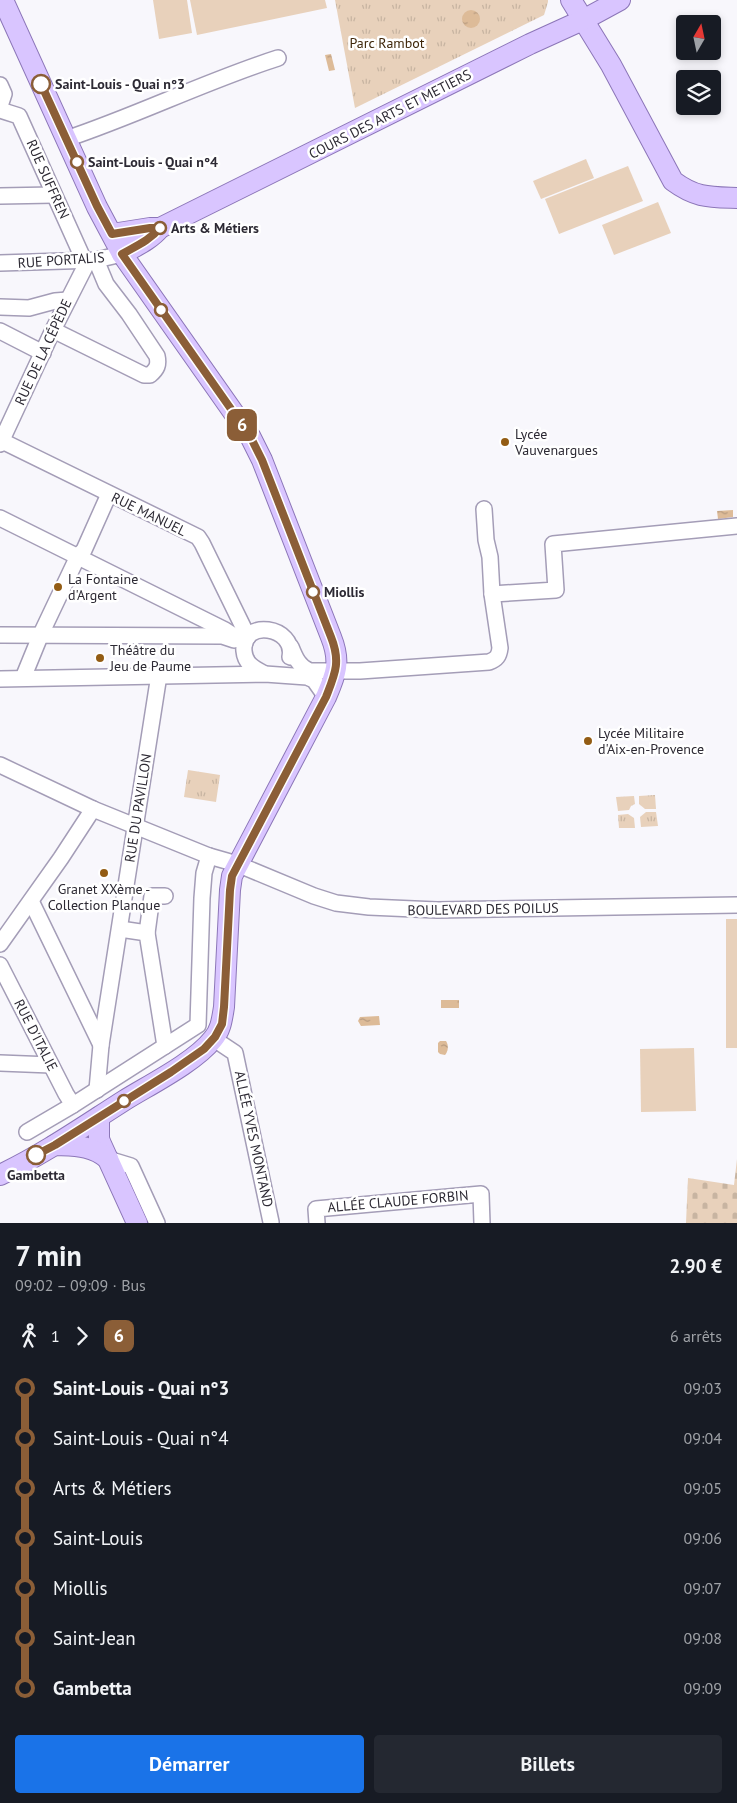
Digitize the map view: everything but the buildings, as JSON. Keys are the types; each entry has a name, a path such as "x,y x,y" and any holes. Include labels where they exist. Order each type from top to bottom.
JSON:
{"main road":[{"path":"0,1175 55,1145 171,1072 204,1049 214,1039 222,1024 224,1007 232,876 326,697 336,672 337,660 334,643 262,460 250,436 122,254 66,139 3,0"},
{"path":"571,0 585,19 611,65 673,181 688,192 709,198 737,198"},
{"name":"COURS DES ARTS ET METIERS","path":"112,234 160,228 620,0"},
{"name":"COURS DES ARTS ET METIERS","path":"122,254 154,236 160,228"},
{"path":"99,1117 100,1139 137,1223"},
{"path":"55,1145 85,1146 96,1150 108,1158"}],"street":[{"path":"66,139 135,114 243,69 278,58"},
{"path":"0,85 4,94 0,106"},
{"name":"RUE SUFFREN","path":"0,110 19,116 54,195 90,260 157,356 156,370 150,375 144,375 53,330"},
{"path":"0,196 54,195"},
{"name":"RUE PORTALIS","path":"0,263 90,260 122,254"},
{"name":"RUE DE LA CÉPÈDE","path":"0,442 77,280 90,260"},
{"path":"0,307 29,308 55,301 68,300"},
{"path":"0,331 43,353"},
{"name":"RUE MANUEL","path":"0,442 198,538 246,640"},
{"path":"23,678 41,634 78,556 84,550 109,494"},
{"path":"291,647 289,661 285,667 268,674 254,669 248,663 245,656 246,640 256,630 270,630 283,636 291,647 296,660 303,669 310,671 336,672 489,662 494,660 499,656 500,648 492,594 484,509"},
{"path":"0,518 246,640"},
{"path":"492,594 556,590 553,544 737,526"},
{"path":"0,635 222,636 246,640"},
{"path":"0,679 268,674 307,677 314,680 326,697"},
{"name":"RUE DU PAVILLON","path":"97,1090 101,1045 159,675"},
{"name":"BOULEVARD DES POILUS","path":"0,765 93,809 209,856 237,864 294,889 336,903 384,909 437,910 737,905"},
{"path":"0,944 93,809"},
{"path":"27,1132 97,1090 198,1025 203,888 204,873 209,856"},
{"path":"203,888 230,890"},
{"path":"165,1046 147,933 152,896 166,896"},
{"path":"31,901 101,1045"},
{"path":"120,928 147,933"},
{"name":"RUE D'ITALIE","path":"0,965 73,1105"},
{"name":"ALLÉE YVES MONTAND","path":"214,1039 235,1053 237,1059 271,1222"},
{"path":"0,1063 51,1065"},
{"path":"108,1158 132,1166 157,1223"},
{"name":"ALLÉE CLAUDE FORBIN","path":"317,1216 481,1194 482,1223"}],"green space":[{"path":"153,0 187,0 192,33 159,39"},
{"path":"190,0 325,0 327,8 197,35"},
{"name":"Parc Rambot","path":"335,0 548,0 548,2 544,15 355,108"},
{"path":"586,159 594,178 541,199 533,181"},
{"path":"628,166 643,201 559,234 545,199"},
{"path":"658,202 671,233 614,255 602,225"},
{"path":"188,770 220,775 216,802 184,797"},
{"path":"655,795 656,809 645,809 639,804 639,796"},
{"path":"634,796 635,804 629,810 618,811 616,797"},
{"path":"646,812 656,812 658,826 641,827 640,817"},
{"path":"628,814 634,818 635,828 619,828 618,815"},
{"path":"726,919 737,919 737,1048 726,1048"},
{"path":"694,1048 696,1111 641,1112 640,1049"},
{"path":"737,1159 737,1223 686,1223 688,1178 734,1185"}],"water":[{"path":"471,10 477,13 480,19 477,25 471,28 465,25 462,19 465,13"},
{"path":"331,54 335,70 329,71 325,55"},
{"path":"733,510 733,517 718,519 717,511"},
{"path":"441,1000 459,1000 459,1008 441,1008"},
{"path":"379,1016 380,1025 361,1026 358,1021 360,1017"},
{"path":"446,1041 447,1043 448,1048 445,1055 438,1052 438,1043"}],"bus line":[{"name":"6","path":"36,1155 171,1072 204,1049 215,1037 222,1024 224,1007 230,884 232,876 326,697 336,672 337,660 335,647 262,460 250,436 122,254 154,236 160,228 112,234 97,206 41,84"}],"place":[{"name":"Saint-Louis - Quai n°3","path":"41,84"},
{"name":"Saint-Louis - Quai n°4","path":"77,162"},
{"name":"Arts & Métiers","path":"160,228"},
{"name":"Lycée Vauvenargues","path":"505,442"},
{"name":"La Fontaine d'Argent","path":"58,587"},
{"name":"Miollis","path":"313,592"},
{"name":"Théâtre du Jeu de Paume","path":"100,658"},
{"name":"Lycée Militaire d'Aix-en-Provence","path":"588,741"},
{"name":"Granet XXème - Collection Planque","path":"104,873"},
{"name":"Gambetta","path":"36,1155"}]}
